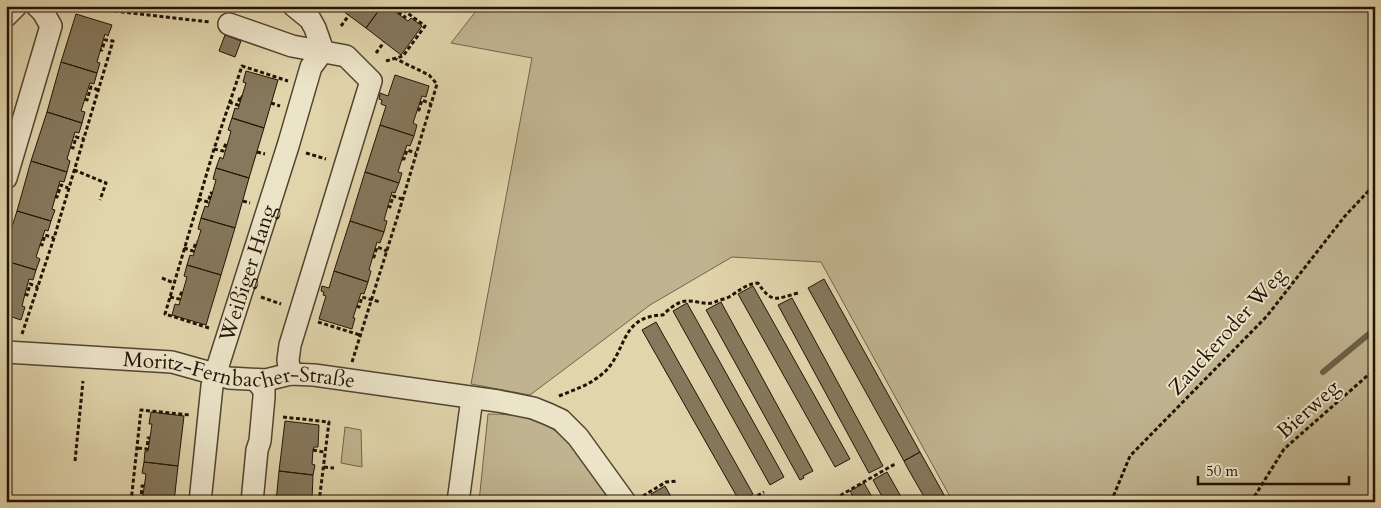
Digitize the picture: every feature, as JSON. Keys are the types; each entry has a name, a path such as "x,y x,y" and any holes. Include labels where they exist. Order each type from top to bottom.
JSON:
{"street":[{"path":"6,16 16,6"},
{"path":"6,178 51,26 37,6"},
{"path":"294,6 310,19 316,28 323,51"},
{"path":"220,23 292,46 346,56 371,81 290,345 288,360 290,374"},
{"name":"Weißiger Hang","path":"200,502 212,386 215,375 288,146 311,67 323,51"},
{"name":"Moritz-Fernbacher-Straße","path":"6,352 172,362 229,378 266,380 290,374 314,375 533,408 561,420 633,500"},
{"path":"252,502 264,397 264,390 256,380"},
{"path":"458,502 472,398"}],"path":[{"path":"69,6 220,23"},
{"path":"386,61 403,56 425,26 399,7 397,11 404,18"},
{"path":"341,26 349,15"},
{"path":"22,336 54,238 113,41 105,40 102,50 100,50"},
{"path":"376,53 384,42"},
{"path":"350,368 387,251 436,84 429,74 396,58"},
{"path":"211,328 165,314 198,199 242,66 288,81"},
{"path":"85,99 87,100 91,87 98,90"},
{"path":"229,102 238,105 240,96 242,96"},
{"path":"418,109 422,100 431,104"},
{"path":"70,147 73,148 76,137 84,139"},
{"path":"214,148 223,152 227,143"},
{"path":"402,159 404,159 407,150 416,153"},
{"path":"308,153 320,157"},
{"path":"74,170 106,183 100,200"},
{"name":"Zauckeroder Weg","path":"1111,502 1130,456 1266,316 1345,216 1375,184"},
{"path":"55,196 57,197 61,185 68,188"},
{"path":"198,199 208,202 210,193 212,194"},
{"path":"388,206 390,207 393,196 402,199"},
{"path":"40,244 42,245 46,235 54,238"},
{"path":"184,248 193,251 197,242"},
{"path":"373,256 378,247 387,251"},
{"path":"162,278 174,283"},
{"path":"552,398 580,388 602,375 636,322 653,315 663,315 670,308 686,301 713,303 728,298 750,284 758,283 771,298 777,299 798,293"},
{"path":"25,294 27,295 30,284 38,287"},
{"path":"170,297 179,299 183,290"},
{"path":"357,306 359,307 362,297 380,302"},
{"path":"263,298 275,302"},
{"path":"316,321 360,335"},
{"name":"Bierweg","path":"1251,502 1284,449 1375,369"},
{"path":"75,461 83,381"},
{"path":"144,486 142,486 141,498 131,500 141,410 194,415"},
{"path":"281,417 328,422 319,502"},
{"path":"138,448 147,449 148,438 150,438"},
{"path":"313,450 324,452"},
{"path":"829,502 895,464"},
{"path":"324,467 334,468"},
{"path":"633,500 666,482 678,481"},
{"path":"746,502 764,492"}],"shaded area":[{"path":"480,6 1375,6 1375,502 953,502 821,262 732,257 650,305 530,395 471,384 532,58 451,43"},
{"path":"488,414 522,416 541,422 553,429 582,457 613,502 479,502"},
{"path":"345,427 361,430 362,467 341,463"}],"building":[{"path":"336,6 382,6 366,28"},
{"path":"382,6 395,6 393,10 408,21 411,18 422,26 401,55 366,28"},
{"path":"76,14 112,25 108,36 105,34 97,62 100,63 97,73 61,62"},
{"path":"225,35 241,41 235,57 219,51"},
{"path":"61,62 97,73 94,84 90,83 81,111 85,112 82,123 47,112"},
{"path":"246,71 278,80 264,128 232,118 235,108 238,109 246,83 243,82"},
{"path":"395,75 429,86 426,97 422,96 413,123 417,125 414,136 380,125 386,106 381,104 382,100 379,99 380,93 388,96"},
{"path":"47,112 82,123 79,133 75,132 67,159 70,161 67,172 31,161"},
{"path":"232,118 264,128 249,178 216,168 220,157 223,159 231,131 228,130"},
{"path":"380,125 414,136 410,146 407,145 402,159 398,172 402,173 399,183 365,172"},
{"path":"31,161 67,172 64,182 60,181 52,209 55,210 51,221 17,211"},
{"path":"216,168 249,178 235,228 201,218 205,206 208,207 212,194 216,180 213,179"},
{"path":"365,172 399,183 395,193 392,192 384,220 387,221 384,232 350,221"},
{"path":"17,211 51,221 48,231 45,230 36,257 40,259 36,270 6,261 6,245"},
{"path":"201,218 235,228 221,275 187,265 190,255 193,256 201,230 198,229"},
{"path":"350,221 384,232 380,243 377,242 369,270 371,271 368,282 334,271"},
{"path":"6,261 36,270 33,280 29,279 22,306 25,307 21,320 6,315"},
{"path":"187,265 221,275 206,325 172,315 175,304 179,305 187,277 184,276"},
{"path":"334,271 368,282 364,294 361,293 353,318 355,318 352,329 319,319 326,296 321,291 322,286 329,288"},
{"path":"824,279 920,452 904,461 808,288"},
{"path":"753,286 850,459 835,467 738,294"},
{"path":"792,298 883,466 869,473 778,305"},
{"path":"721,302 813,471 803,476 804,478 800,480 706,310"},
{"path":"687,303 784,477 770,485 673,311"},
{"path":"656,322 753,494 740,502 642,330"},
{"path":"151,412 184,416 178,466 144,462 145,451 148,451 152,424 149,424"},
{"path":"285,421 319,425 318,447 314,447 313,450 312,464 315,465 313,475 279,471"},
{"path":"920,452 948,502 927,502 907,467 904,461"},
{"path":"144,462 178,466 174,502 142,502 146,474 142,473"},
{"path":"279,471 313,475 312,500 307,499 307,502 276,502"},
{"path":"887,472 904,502 885,502 873,480"},
{"path":"864,483 875,502 856,502 850,491"},
{"path":"665,486 674,502 656,502 651,494"}],"waterway":[{"path":"1323,372 1375,329"}]}
